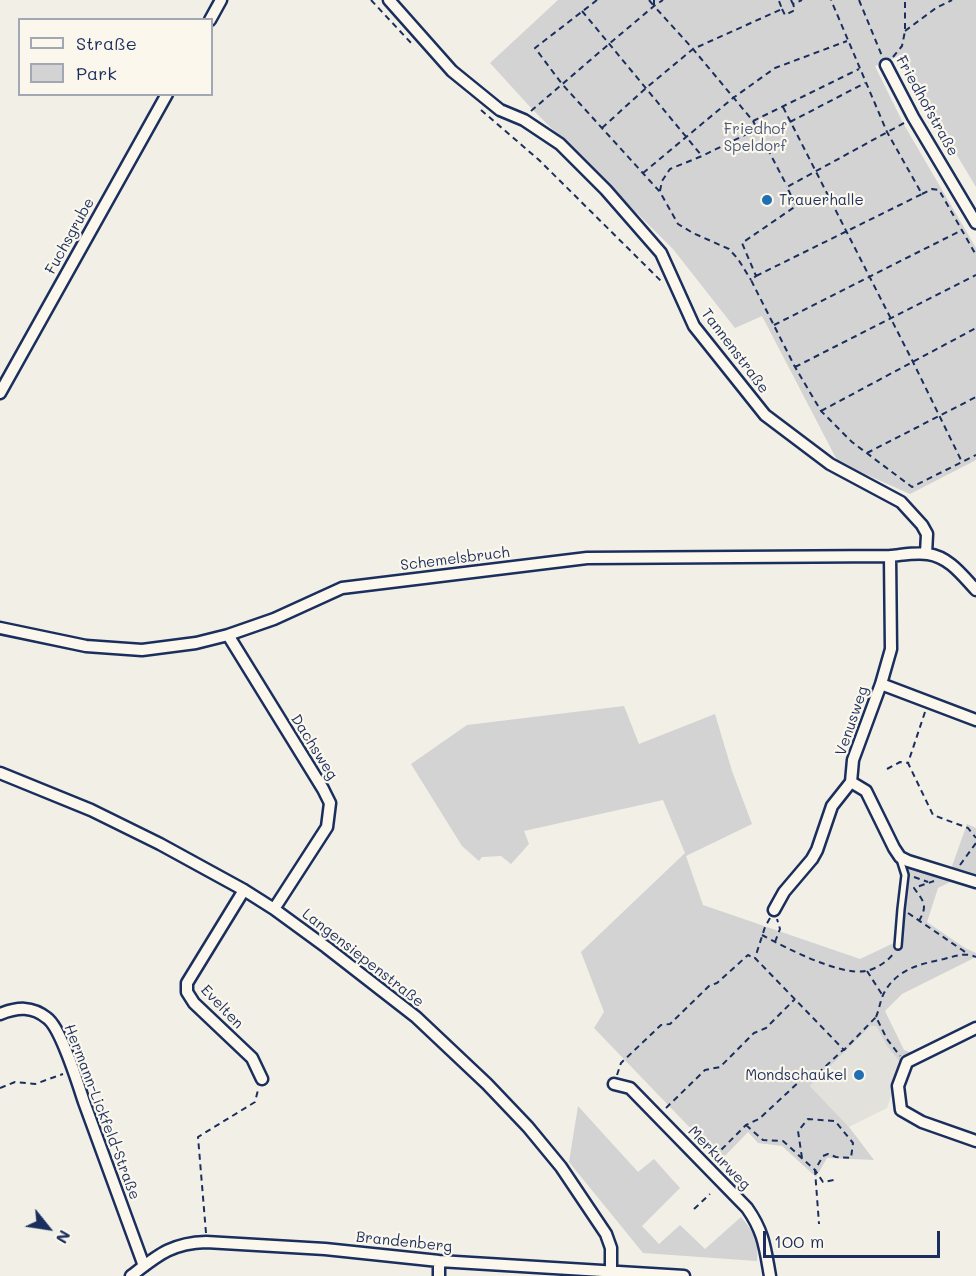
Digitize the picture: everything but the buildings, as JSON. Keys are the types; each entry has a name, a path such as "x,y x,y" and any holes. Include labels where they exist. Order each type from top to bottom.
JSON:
{"street":[{"path":"211,18 221,0"},
{"name":"Tannenstraße","path":"389,0 452,71 500,110 524,120 560,144 606,190 661,253 694,326 765,415 830,464 901,502 927,534 926,554"},
{"name":"Friedhofstraße","path":"886,65 913,117 976,223"},
{"name":"Fuchsgrube","path":"0,393 166,96"},
{"path":"926,554 940,557 949,563 976,590"},
{"name":"Schemelsbruch","path":"0,628 86,646 142,650 196,643 228,635 274,619 342,588 587,558 926,554"},
{"name":"Venusweg","path":"774,910 784,892 812,860 832,806 851,782 853,760 881,684 891,648 890,556"},
{"name":"Dachsweg","path":"228,635 330,803 327,827 274,909"},
{"path":"881,684 976,720"},
{"name":"Langensiepenstraße","path":"0,773 101,815 244,890 326,946 416,1017 487,1083 561,1167 606,1234 611,1248 611,1271"},
{"path":"851,782 866,791 900,857 976,882"},
{"name":"Evelten","path":"244,890 187,983 187,992 194,1003 252,1058 262,1079"},
{"name":"Hermann-Lickfeld-Straße","path":"0,1014 15,1008 28,1009 49,1019 57,1031 144,1266"},
{"path":"976,1028 907,1062 898,1086 901,1110 922,1122 976,1141"},
{"name":"Merkurweg","path":"614,1083 630,1088 747,1208 757,1222 765,1245 770,1276"},
{"name":"Brandenberg","path":"131,1276 164,1252 189,1242 206,1242 325,1249 439,1261 684,1276"},
{"path":"439,1261 439,1276"}],"lane":[{"path":"898,946 905,875 900,857"}],"path":[{"path":"371,0 412,44"},
{"path":"597,0 535,48 562,84 660,192 678,224 729,249 738,259 795,368 821,411 852,442 912,487 976,455"},
{"path":"649,0 753,121 796,206 742,243 756,276"},
{"path":"654,0 654,6"},
{"path":"524,120 562,84 663,0"},
{"path":"782,0 779,1 785,15 795,10 791,0"},
{"path":"793,4 802,0"},
{"path":"831,0 887,132 922,194"},
{"name":"Friedhofstraße","path":"859,0 886,65"},
{"path":"886,65 902,46 905,31 904,0"},
{"path":"905,31 936,8 952,0"},
{"path":"602,128 693,49 782,9"},
{"path":"582,11 702,156"},
{"path":"643,173 733,98 774,68 847,41"},
{"path":"753,121 859,69"},
{"path":"790,122 866,83"},
{"path":"476,105 539,160 662,282"},
{"path":"783,107 962,462"},
{"path":"787,186 913,117"},
{"path":"660,192 662,181 670,169 757,129"},
{"path":"751,280 932,189 939,190 976,255"},
{"path":"774,325 962,230"},
{"path":"795,368 976,275"},
{"path":"821,411 976,328"},
{"path":"866,453 976,397"},
{"path":"928,701 909,763 933,815 968,828 976,838"},
{"path":"887,769 900,762 909,763"},
{"path":"919,921 925,910 924,903 914,888 954,875 976,843"},
{"path":"905,875 931,883"},
{"path":"901,909 976,957"},
{"path":"755,958 762,935 774,910"},
{"path":"774,910 780,929 775,942"},
{"path":"762,935 815,961 853,972 878,967 891,957 898,946"},
{"path":"706,1166 746,1125 759,1119 801,1080 811,1080 844,1050 876,1017 890,983 903,972 921,964 968,954"},
{"path":"614,1083 621,1063 661,1025 670,1024 709,986 717,983 748,955 755,958 844,1050"},
{"path":"867,971 883,996"},
{"path":"658,1116 705,1070 720,1067 754,1033 766,1028 796,999"},
{"path":"876,1017 887,1039 907,1062"},
{"path":"0,1088 15,1082 34,1084 73,1070"},
{"path":"206,1242 198,1137 255,1102 262,1079"},
{"path":"802,1158 798,1131 808,1119 835,1121 853,1143 851,1158 828,1154 824,1156 815,1170 819,1224"},
{"path":"746,1125 763,1140 783,1141 815,1170 823,1182 834,1180"},
{"path":"694,1209 710,1194"}],"shaded area":[{"name":"Mondschaukel","path":"871,1026 876,1026 887,1046 902,1065 887,1108 849,1127 810,1086"}],"green space":[{"name":"Friedhof Speldorf","path":"558,0 976,0 976,187 943,132 903,54 875,66 903,123 976,248 976,460 910,494 838,462 762,316 735,328 673,249 532,109 490,63"},
{"path":"624,706 639,744 715,714 732,771 752,824 686,856 703,905 860,959 902,941 908,866 954,880 938,888 927,922 976,953 976,957 902,994 885,1011 904,1050 912,1053 902,1065 887,1046 876,1026 871,1026 810,1086 849,1127 874,1160 827,1158 816,1177 782,1146 758,1143 748,1132 721,1160 594,1028 604,1012 581,952 685,853 663,800 524,831 529,844 511,864 501,856 482,857 479,861 462,846 411,764 467,725"},
{"path":"967,824 976,828 976,877 951,869"},
{"path":"578,1106 638,1172 654,1159 680,1188 642,1226 659,1244 680,1225 705,1249 741,1217 755,1237 757,1261 643,1253 569,1162"}],"place":[{"name":"Trauerhalle","path":"767,200"},
{"name":"Mondschaukel","path":"859,1075"}]}
